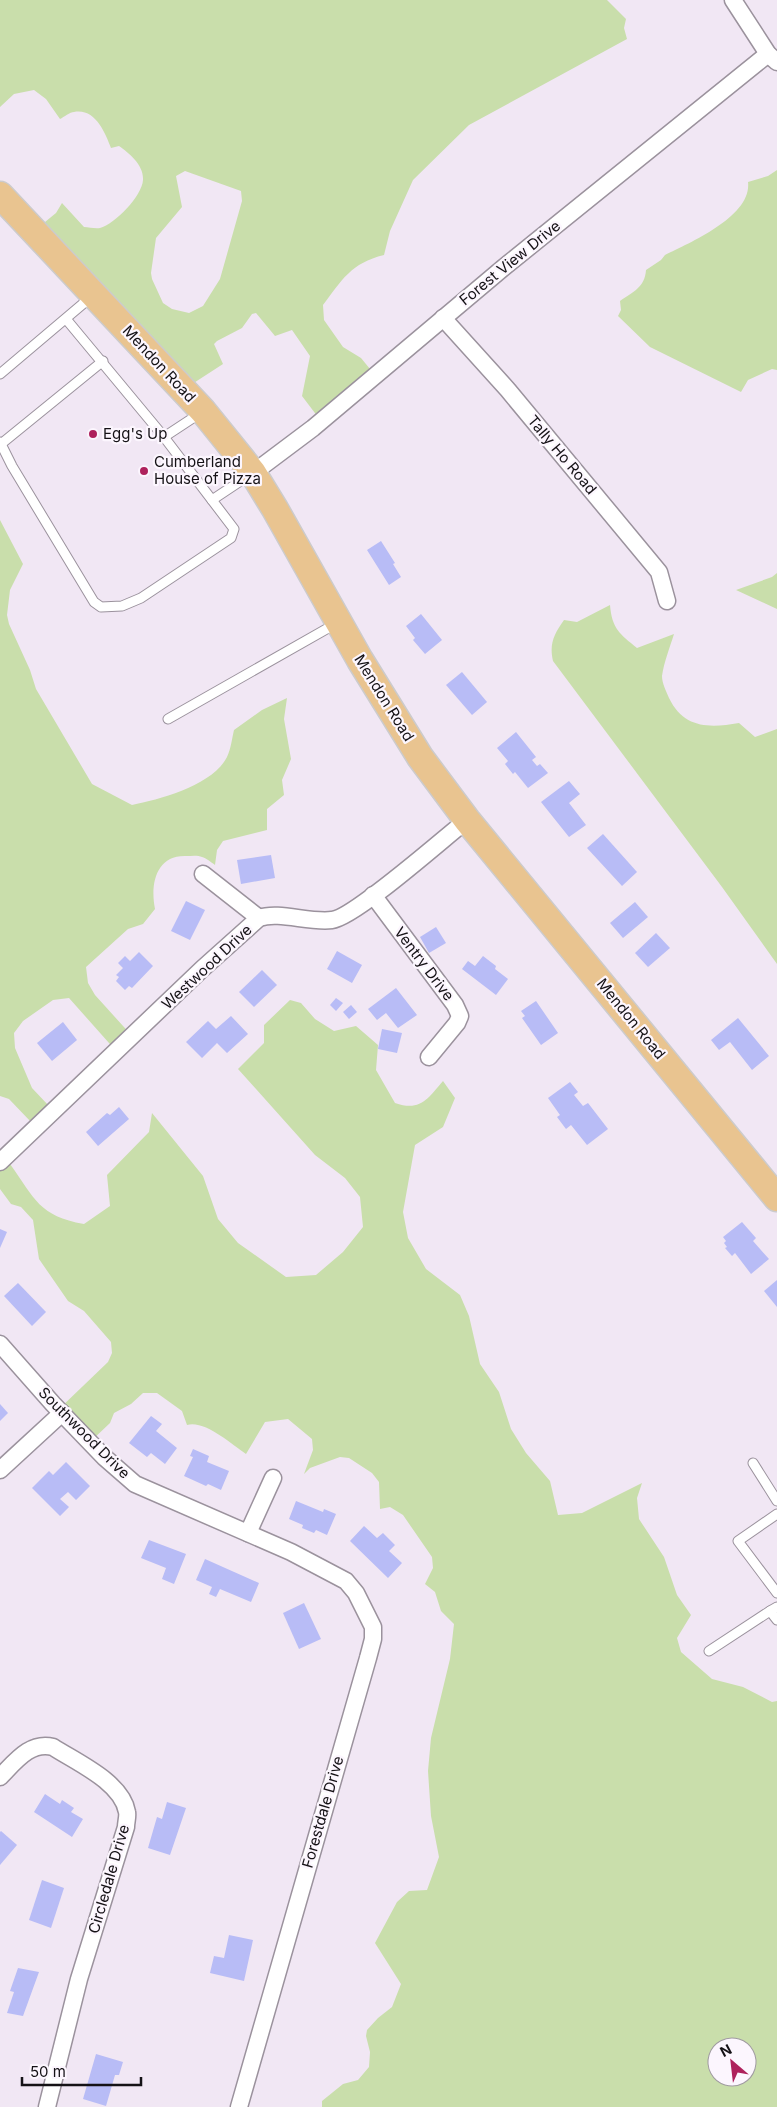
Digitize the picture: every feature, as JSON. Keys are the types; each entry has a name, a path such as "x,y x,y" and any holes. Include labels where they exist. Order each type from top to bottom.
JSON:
{"main road":[{"name":"Mendon Road","path":"0,195 204,411 253,473 420,757 467,820 777,1198"}],"street":[{"path":"733,0 773,58"},
{"name":"Forest View Drive","path":"253,473 313,428 443,318 773,58"},
{"name":"Tally Ho Road","path":"443,318 508,390 659,572 667,601"},
{"name":"Westwood Drive","path":"0,1162 202,969 259,918 268,915 294,919 334,920 348,913 373,895 467,820"},
{"path":"203,874 259,918"},
{"name":"Ventry Drive","path":"373,895 455,1005 460,1016 457,1023 429,1057"},
{"name":"Southwood Drive","path":"0,1344 104,1457 135,1484 292,1552"},
{"path":"0,1470 62,1413"},
{"path":"248,1534 273,1478"},
{"name":"Forestdale Drive","path":"239,2107 373,1639 373,1627 351,1587 332,1573 292,1552"},
{"name":"Circledale Drive","path":"0,1776 21,1756 44,1744 53,1747 113,1785 122,1797 128,1812 126,1827 79,1978 47,2107"}],"lane":[{"path":"0,374 66,320 93,295"},
{"path":"66,320 103,361 234,529 231,538 141,598 122,606 101,607 94,602 0,443 103,361"},
{"path":"164,437 204,411"},
{"path":"212,500 253,473"},
{"path":"168,719 339,622"},
{"path":"752,1463 777,1501"},
{"path":"777,1514 738,1541 777,1593"},
{"path":"709,1651 774,1609 777,1620"}],"green space":[{"path":"0,0 607,0 626,19 624,28 627,39 469,125 413,180 390,231 384,255 373,258 355,268 342,280 323,305 324,320 343,347 361,358 379,380 324,425 302,396 310,356 292,330 275,336 256,313 252,314 242,328 214,344 223,364 186,388 34,231 56,213 62,203 84,227 100,228 113,221 138,194 143,175 138,164 119,146 111,148 106,135 93,117 81,112 74,112 60,119 46,99 34,90 14,94 0,107","holes":["185,171 241,191 242,201 220,279 203,306 189,313 172,309 163,303 151,273 156,238 182,207 176,176"]},
{"path":"777,170 777,370 772,369 748,380 741,392 650,347 618,316 621,310 620,301 641,285 646,270 665,255 704,235 730,217 740,206 747,194 748,182 768,176"},
{"path":"0,520 23,564 10,590 7,615 9,624 30,670 36,689 92,784 132,805 171,795 185,789 198,783 220,767 227,757 234,730 262,710 287,698 284,719 291,759 282,780 284,795 267,809 267,830 223,841 217,850 215,865 199,856 176,857 168,860 157,873 154,890 155,909 143,924 128,929 86,967 88,983 95,995 133,1037 117,1052 69,998 53,1000 23,1021 14,1033 15,1048 32,1088 49,1106 31,1122 9,1099 0,1096"},
{"path":"777,573 777,609 736,590 772,577"},
{"path":"610,605 613,620 618,630 637,648 674,634 664,665 662,679 669,698 682,716 699,724 718,726 739,723 755,737 777,729 777,964 722,887 553,661 553,639 564,620 577,622"},
{"path":"290,1000 301,1003 315,1019 334,1031 356,1026 378,1045 376,1070 395,1103 411,1106 423,1102 443,1081 455,1098 443,1127 415,1145 403,1212 408,1238 426,1269 460,1295 469,1316 480,1364 499,1392 511,1429 526,1453 550,1481 558,1515 582,1513 642,1483 637,1498 639,1519 664,1557 677,1595 691,1615 677,1638 681,1652 712,1679 743,1687 772,1702 777,1701 777,2107 322,2107 322,2101 343,2084 358,2080 369,2067 370,2052 366,2036 367,2030 392,2007 401,1984 375,1943 397,1902 409,1891 427,1890 439,1857 431,1816 428,1771 431,1738 450,1659 454,1624 441,1611 435,1592 425,1584 433,1568 432,1557 403,1515 390,1507 380,1509 379,1482 372,1473 349,1458 340,1457 310,1468 304,1474 313,1450 312,1439 288,1419 265,1422 246,1454 210,1429 194,1424 187,1425 182,1411 157,1393 143,1393 131,1404 114,1413 110,1423 90,1442 58,1410 108,1362 112,1353 111,1342 84,1311 68,1301 39,1259 33,1220 21,1207 11,1204 0,1189 0,1166 10,1164 33,1196 47,1211 69,1221 84,1224 110,1206 107,1175 149,1132 152,1113 203,1176 218,1219 238,1243 286,1277 316,1275 343,1252 363,1227 360,1197 345,1178 315,1155 238,1069 264,1043 264,1025"}],"building":[{"path":"381,541 395,563 393,564 401,577 389,585 367,550"},
{"path":"421,614 442,640 425,654 413,640 415,638 406,626"},
{"path":"462,672 487,702 472,715 446,685"},
{"path":"516,732 536,757 532,760 537,766 540,764 548,773 528,788 515,772 513,774 505,764 508,761 497,748"},
{"path":"569,781 580,794 569,803 586,825 569,837 541,802"},
{"path":"603,834 637,872 622,886 587,848"},
{"path":"271,855 275,878 241,884 237,860"},
{"path":"186,901 205,910 190,940 171,931"},
{"path":"635,902 648,917 623,938 610,923"},
{"path":"436,927 446,943 429,953 420,937"},
{"path":"656,933 670,948 648,967 635,953"},
{"path":"337,951 362,965 352,983 327,969"},
{"path":"139,952 153,966 132,988 129,986 125,990 116,981 119,977 116,975 123,968 118,963 125,956 130,961"},
{"path":"483,956 508,979 496,995 462,969 468,961 475,966"},
{"path":"262,970 277,985 254,1007 239,992"},
{"path":"396,988 417,1015 398,1028 386,1013 377,1020 368,1009"},
{"path":"336,998 343,1003 336,1011 330,1005"},
{"path":"536,1001 558,1033 541,1045 522,1018 525,1016 521,1011"},
{"path":"351,1005 357,1012 349,1019 343,1012"},
{"path":"231,1016 248,1034 227,1053 217,1043 202,1058 186,1042 208,1021 216,1029"},
{"path":"738,1018 769,1056 752,1070 730,1042 719,1050 711,1040"},
{"path":"63,1022 77,1040 52,1061 37,1043"},
{"path":"382,1029 402,1033 397,1053 378,1049"},
{"path":"570,1082 578,1092 574,1095 583,1106 588,1103 608,1129 587,1145 571,1125 566,1129 557,1117 560,1115 548,1098"},
{"path":"119,1107 129,1119 98,1146 86,1132 107,1113 110,1115"},
{"path":"742,1222 756,1238 753,1241 769,1259 751,1274 735,1253 732,1256 725,1248 727,1247 724,1243 726,1241 723,1237"},
{"path":"0,1229 7,1232 0,1248"},
{"path":"777,1280 777,1307 764,1291"},
{"path":"18,1283 46,1312 32,1326 4,1296"},
{"path":"0,1404 8,1413 0,1421"},
{"path":"151,1416 162,1424 156,1431 177,1448 165,1464 151,1453 147,1457 129,1443"},
{"path":"193,1449 209,1456 207,1462 229,1471 221,1490 208,1484 206,1486 184,1476 193,1457 190,1456"},
{"path":"66,1462 90,1486 76,1500 68,1492 60,1499 69,1507 60,1516 32,1488 49,1471 53,1475"},
{"path":"296,1501 323,1512 324,1509 336,1514 327,1535 316,1530 314,1533 302,1528 303,1525 289,1519"},
{"path":"364,1526 377,1538 383,1533 395,1545 389,1551 402,1563 388,1578 350,1541"},
{"path":"149,1540 186,1554 174,1584 162,1579 166,1568 141,1558"},
{"path":"205,1559 259,1583 251,1602 220,1589 216,1597 209,1594 212,1587 196,1580"},
{"path":"304,1603 321,1639 299,1649 283,1613"},
{"path":"45,1794 60,1804 62,1800 74,1808 71,1812 83,1819 72,1837 34,1812"},
{"path":"167,1802 186,1808 170,1855 148,1848 157,1817 162,1819"},
{"path":"0,1832 17,1845 0,1865"},
{"path":"42,1880 64,1888 51,1928 29,1920"},
{"path":"229,1935 253,1940 244,1981 210,1973 214,1956 224,1958"},
{"path":"18,1968 39,1972 23,2016 7,2013 14,1992 10,1991"},
{"path":"96,2054 123,2062 119,2075 115,2075 106,2106 83,2099"}],"place":[{"name":"Egg's Up","path":"93,434"},
{"name":"Cumberland House of Pizza","path":"144,471"}]}
